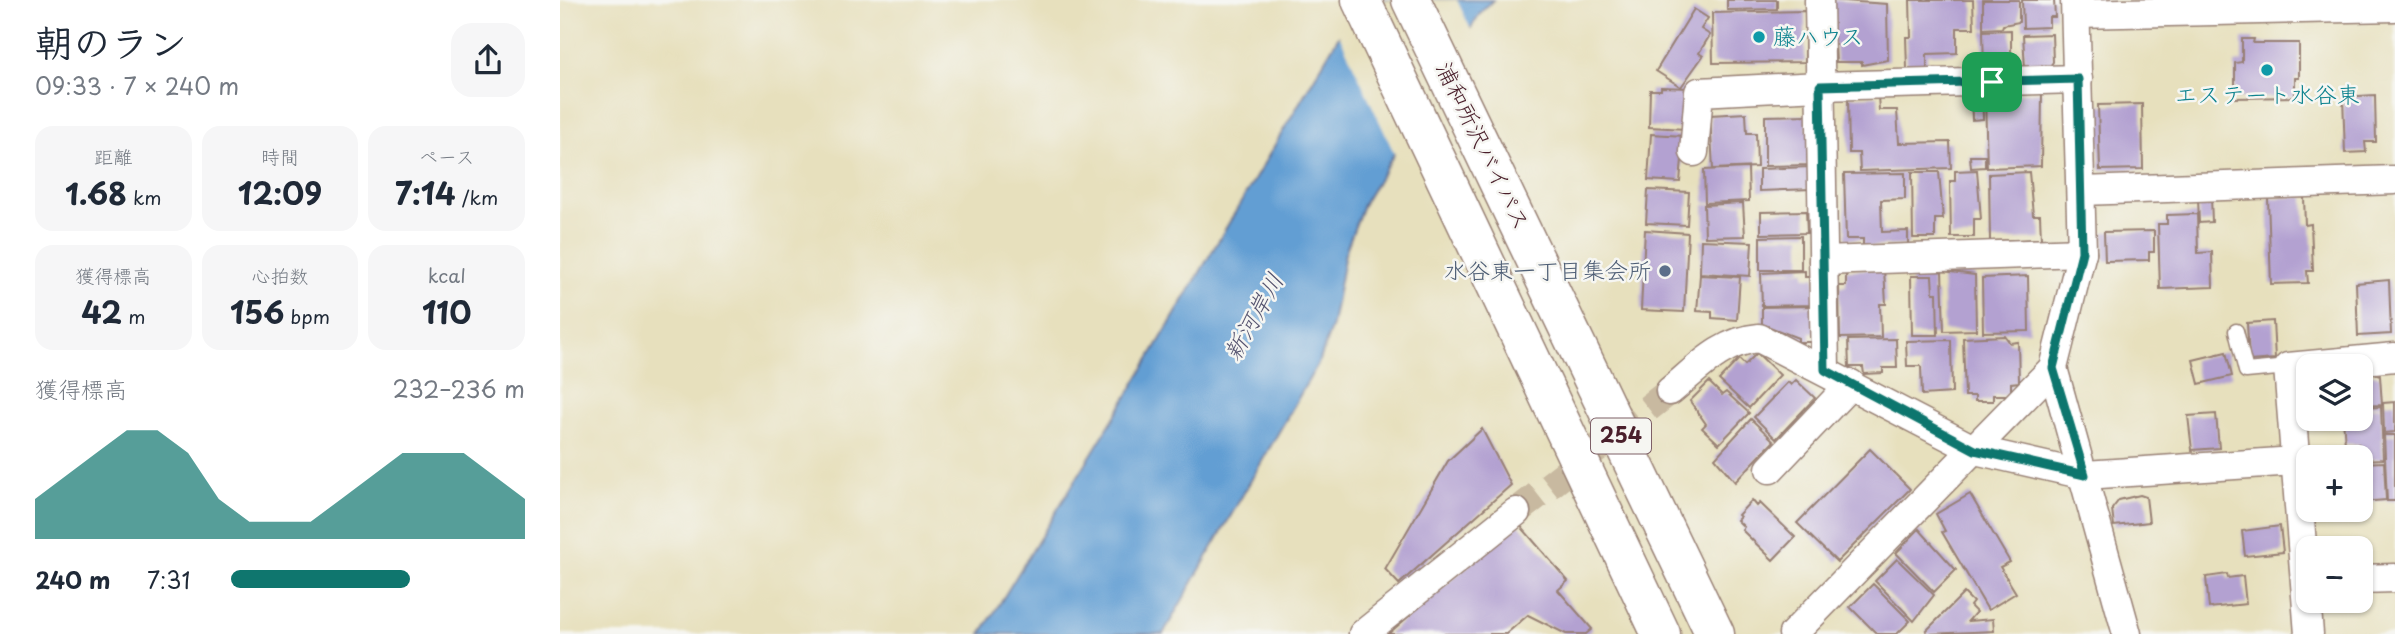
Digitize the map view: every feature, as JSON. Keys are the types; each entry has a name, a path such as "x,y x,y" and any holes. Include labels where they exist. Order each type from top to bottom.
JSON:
{"highway":[{"name":"浦和所沢バイパス","path":"1361,0 1661,634"},
{"name":"浦和所沢バイパス","path":"1411,0 1528,238 1715,634"}],"street":[{"path":"1819,0 1825,370"},
{"path":"1793,634 2053,368 2082,252 2075,7 2395,7"},
{"path":"1694,152 1699,92 2078,79"},
{"path":"2082,191 2395,180"},
{"path":"1823,261 2082,252"},
{"path":"1670,391 1716,353 1738,340 1759,338 1975,450 2085,475 2295,461"},
{"path":"2302,536 2288,367 2395,357"},
{"path":"2053,368 2085,475 2127,634"},
{"path":"1770,469 1851,384"},
{"path":"1363,634 1516,512"},
{"path":"2373,579 2395,578"},
{"path":"2307,613 2308,634"}],"lane":[{"path":"2236,331 2246,371 2288,367"}],"water":[{"name":"新河岸川","path":"1360,0 1493,0 1480,13 1363,205 1345,253 1332,325 1320,360 1163,634 981,634 1126,398"}],"pier":[{"path":"1356,0 1457,0 1472,32 1396,157 1337,30"}],"building":[{"path":"1727,0 1777,0 1777,9 1727,10"},
{"path":"1829,0 1887,4 1888,60 1862,65 1862,62 1836,62 1835,45 1830,45"},
{"path":"1910,0 1973,0 1974,28 1957,28 1957,53 1927,54 1927,69 1907,69 1906,37 1911,37"},
{"path":"1983,0 2019,0 2019,22 2003,25 2002,28 1983,29"},
{"path":"2022,0 2054,0 2055,17 2049,17 2049,27 2023,28"},
{"path":"1694,9 1708,18 1701,29 1710,35 1699,53 1703,56 1681,87 1656,71"},
{"name":"藤ハウス","path":"1805,11 1805,62 1713,63 1712,13"},
{"path":"2011,30 2011,67 1984,67 1983,31"},
{"path":"2052,34 2053,62 2049,67 2025,69 2023,35"},
{"name":"エステート水谷東","path":"2242,39 2254,39 2253,43 2299,43 2299,78 2295,78 2295,97 2235,98 2235,63 2242,62"},
{"path":"1661,87 1688,88 1686,129 1649,127 1650,90 1661,90"},
{"path":"2042,92 2041,166 1987,168 1985,95"},
{"path":"1971,95 1982,95 1983,119 1972,120"},
{"path":"2375,95 2376,142 2365,142 2366,152 2345,153 2343,97"},
{"path":"1878,96 1879,110 1897,110 1899,143 1950,142 1951,168 1860,171 1859,153 1849,153 1848,97"},
{"path":"2142,104 2143,169 2100,170 2098,105"},
{"path":"1746,113 1747,133 1756,133 1757,167 1713,169 1710,115"},
{"path":"1807,115 1807,130 1811,130 1808,165 1765,166 1765,116"},
{"path":"1651,134 1684,136 1680,182 1648,180"},
{"path":"1970,156 1985,156 1985,167 1971,168"},
{"path":"1811,167 1812,189 1759,191 1759,169"},
{"path":"1748,168 1749,201 1705,203 1704,170"},
{"path":"1977,170 1981,219 1974,219 1974,237 1951,237 1950,181 1955,181 1955,171"},
{"path":"1912,172 1939,172 1943,219 1935,219 1935,238 1913,238"},
{"path":"2029,172 2033,215 2040,215 2041,239 1990,241 1989,174"},
{"path":"1905,173 1905,199 1881,200 1882,232 1908,231 1908,245 1863,247 1863,239 1846,239 1844,174"},
{"path":"1648,190 1689,192 1687,225 1646,223"},
{"path":"2211,197 2212,222 2199,223 2198,198"},
{"path":"2304,197 2305,225 2311,224 2313,271 2307,271 2308,283 2271,284 2268,198"},
{"path":"1743,203 1745,236 1705,237 1704,205"},
{"path":"1806,211 1807,233 1761,234 1761,212"},
{"path":"2197,214 2198,253 2212,252 2213,287 2160,289 2158,224 2167,224 2167,215"},
{"name":"水谷東一丁目集会所","path":"1645,230 1688,233 1684,312 1641,310"},
{"path":"2154,231 2154,252 2149,252 2149,260 2105,261 2104,232"},
{"path":"1801,236 1801,270 1760,270 1760,237"},
{"path":"1701,240 1752,242 1750,276 1700,273"},
{"path":"1884,269 1886,304 1880,304 1881,337 1840,338 1839,286 1846,286 1846,270"},
{"path":"1805,271 1805,277 1815,277 1816,305 1762,306 1761,273"},
{"path":"1942,271 1975,275 1976,330 1944,331"},
{"path":"1700,275 1740,277 1737,320 1712,318 1712,312 1697,311"},
{"path":"1911,276 1932,276 1933,293 1937,293 1938,335 1912,335"},
{"path":"2028,276 2029,331 1983,332 1982,278"},
{"path":"2389,280 2391,334 2358,336 2356,283"},
{"path":"1815,306 1815,332 1810,332 1810,342 1798,342 1798,338 1762,324 1762,307"},
{"path":"2273,321 2275,359 2249,361 2247,323"},
{"path":"2005,336 2010,343 2018,342 2019,382 2011,383 2011,395 1993,395 1993,401 1975,401 1975,396 1965,396 1963,338"},
{"path":"1896,339 1897,368 1883,368 1883,373 1864,374 1863,367 1849,367 1848,340"},
{"path":"1951,340 1952,393 1922,395 1921,366 1907,366 1906,341"},
{"path":"2226,352 2232,376 2199,384 2193,360"},
{"path":"1757,353 1780,375 1749,408 1719,380 1739,359 1745,365"},
{"path":"2373,374 2380,376 2382,405 2373,405"},
{"path":"1796,380 1815,398 1776,439 1754,417 1788,382 1791,385"},
{"path":"1709,382 1722,395 1726,392 1749,413 1719,444 1702,428 1706,424 1690,401"},
{"path":"2395,402 2395,432 2384,433 2383,403"},
{"path":"2373,407 2381,407 2383,459 2373,459 2373,445 2345,444 2344,431 2373,431"},
{"path":"2216,414 2219,448 2192,450 2188,416"},
{"path":"1751,419 1774,441 1735,482 1715,458"},
{"path":"1482,429 1511,485 1399,584 1385,569 1448,461"},
{"path":"2384,435 2395,435 2395,501 2387,501"},
{"path":"1870,449 1910,489 1837,562 1797,523"},
{"path":"2373,462 2384,462 2386,500 2373,501"},
{"path":"1970,494 2010,562 2000,567 2016,593 1988,610 1942,532 1945,531 1936,514"},
{"path":"2140,495 2146,497 2149,522 2114,526 2112,509 2119,500"},
{"path":"1752,500 1757,506 1760,503 1795,537 1773,560 1742,530 1744,527 1737,520 1740,517 1738,515"},
{"path":"1518,523 1568,581 1558,590 1592,629 1586,634 1566,634 1528,615 1506,634 1388,634"},
{"path":"2280,526 2283,552 2245,556 2242,531"},
{"path":"1919,529 1956,570 1934,592 1896,553"},
{"path":"1897,559 1934,595 1914,621 1875,581"},
{"path":"2227,574 2228,578 2243,576 2246,604 2209,608 2206,577"},
{"path":"1873,584 1910,621 1897,634 1877,634 1850,607"},
{"path":"1964,593 1973,602 1970,606 1976,612 1968,621 1993,619 1994,631 1928,634 1926,631"}],"tunnel":[{"path":"1516,512 1670,391"}],"place":[{"name":"藤ハウス","path":"1759,37"},
{"name":"エステート水谷東","path":"2267,70"},
{"name":"水谷東一丁目集会所","path":"1665,271"}],"route":[{"path":"2078,79 2082,252 2053,368 2085,475 1975,450 1825,370 1820,86 1992,82 2078,79"}]}
